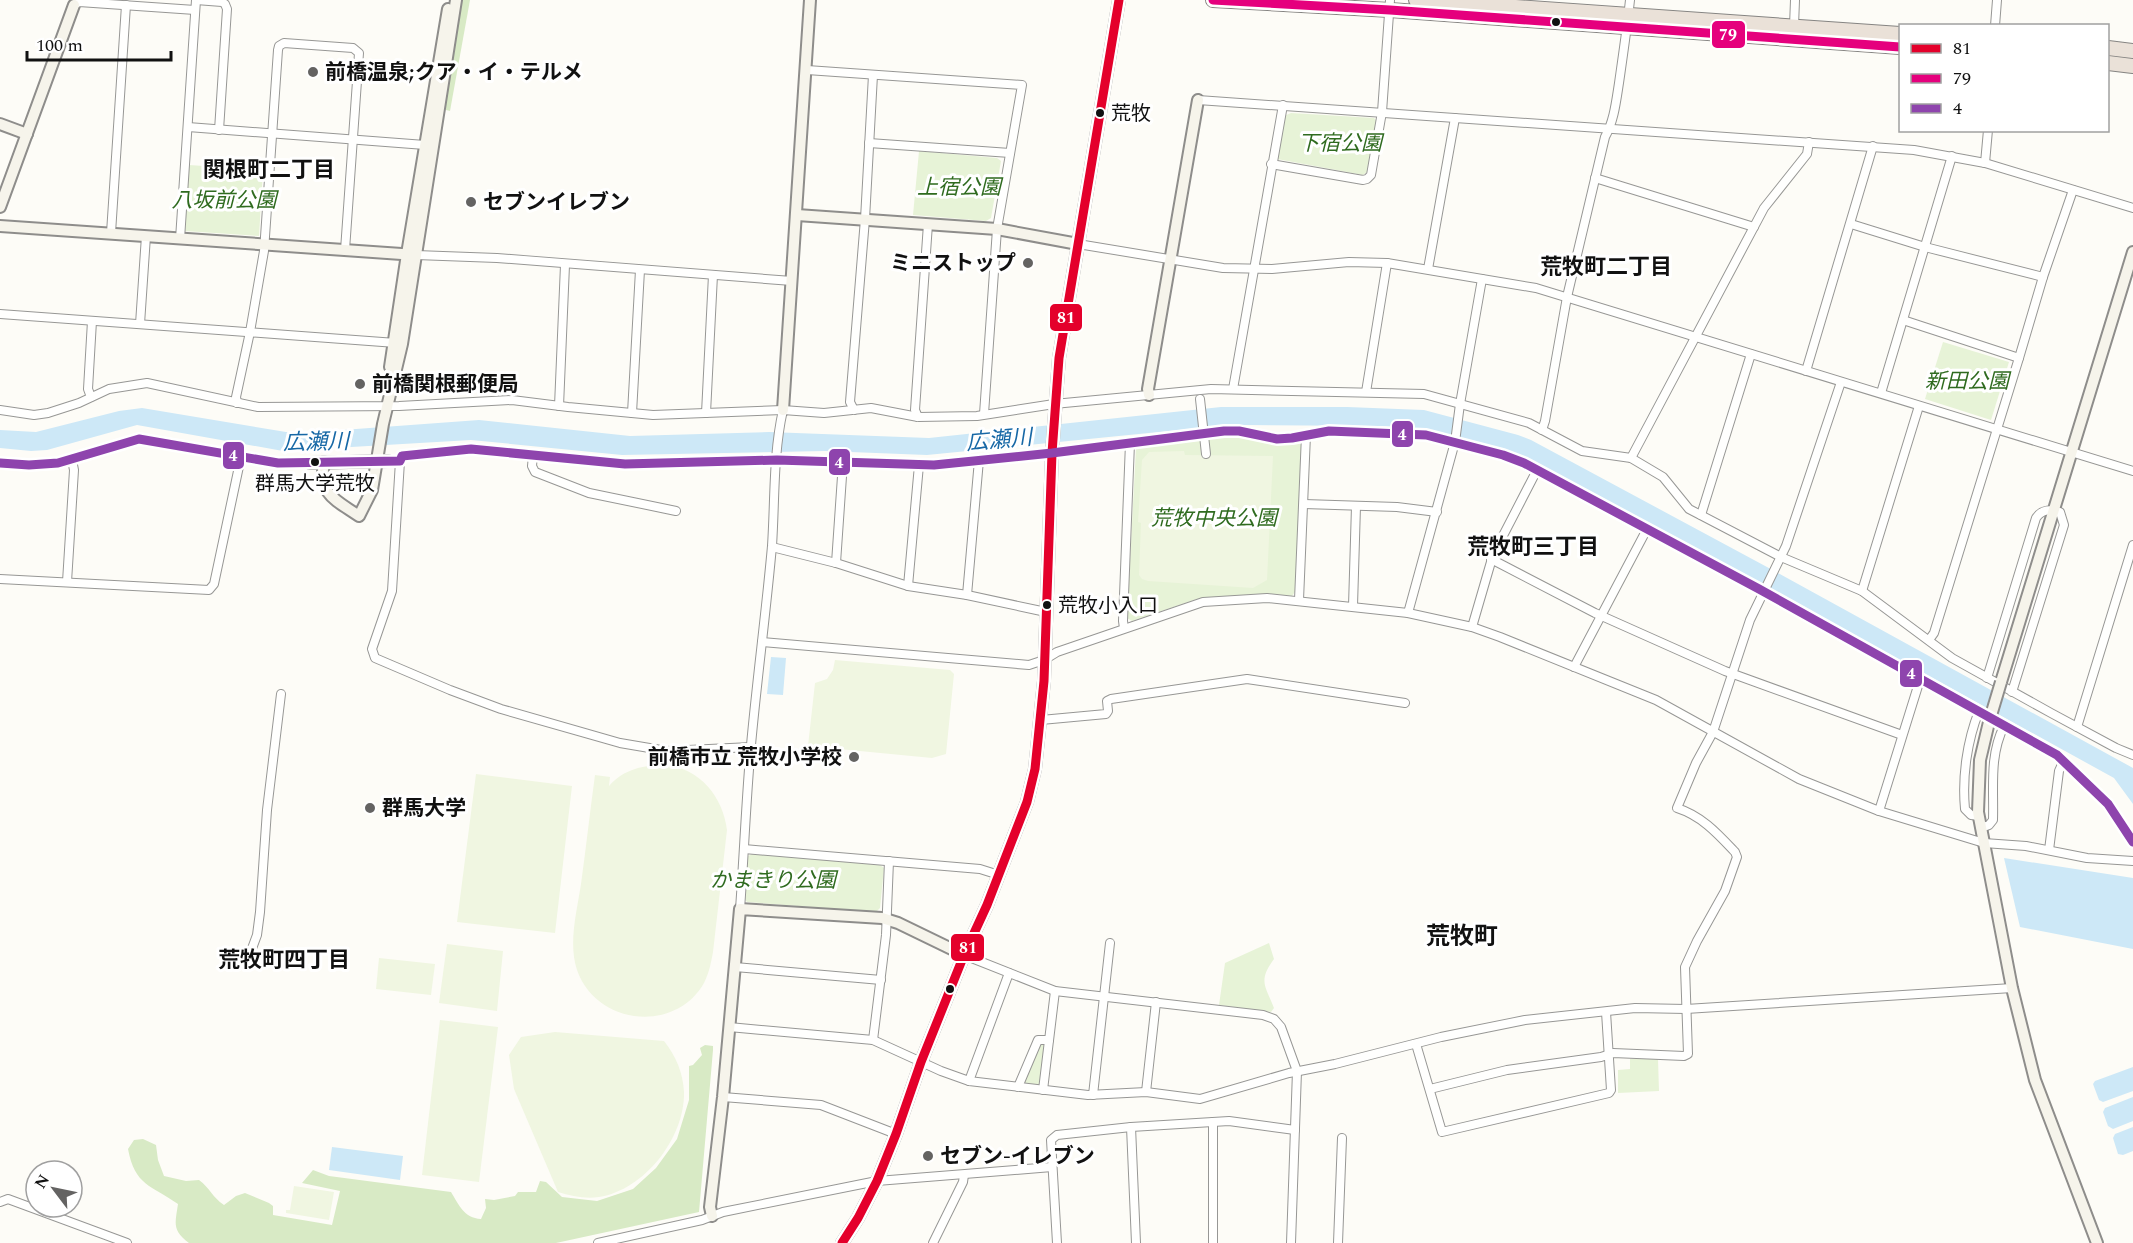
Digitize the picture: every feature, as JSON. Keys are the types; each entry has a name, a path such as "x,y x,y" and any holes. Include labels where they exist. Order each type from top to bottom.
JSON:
{"highway":[{"path":"1213,0 1629,14 1899,47"},
{"path":"1416,0 1899,34"},
{"path":"2109,48 2133,51"},
{"path":"2109,63 2133,66"}],"street":[{"path":"180,239 196,0 222,2 227,9 219,129"},
{"path":"411,254 425,145 450,0"},
{"path":"324,462 322,474 327,492 333,499 359,516 372,490 382,461 378,448 456,0"},
{"path":"712,1216 710,1207 735,968 751,747 772,547 797,214 810,0"},
{"path":"842,1243 877,1181 921,1062 1027,802 1036,760 1041,720 1054,404 1059,358 1119,0"},
{"path":"1794,26 1795,0"},
{"path":"1995,24 1997,0"},
{"path":"0,207 74,5 79,2 195,10"},
{"path":"111,233 126,5"},
{"path":"1271,164 1368,179 1371,175 1382,112 1390,5"},
{"path":"1542,430 1567,297 1605,137 1610,128 1629,14"},
{"path":"237,403 236,397 250,332 264,244 279,46 284,43 353,48 359,53 345,250"},
{"path":"807,70 1022,85 997,229 984,414"},
{"path":"854,410 850,402 865,219 873,75"},
{"path":"1149,395 1148,389 1197,100 1914,150 1985,163 2133,208"},
{"path":"1233,389 1283,105"},
{"path":"1428,269 1455,118"},
{"path":"0,124 27,134"},
{"path":"188,127 425,145"},
{"path":"1985,163 1988,132"},
{"path":"1631,458 1767,203 1807,154 1809,142"},
{"path":"869,143 1010,153"},
{"path":"1806,371 1873,147"},
{"path":"1881,393 1952,156"},
{"path":"1595,178 1754,227"},
{"path":"1929,640 1934,633 2043,277 2073,190"},
{"path":"797,214 997,229 1223,268 1254,269 1333,262 1387,263 1536,288 2133,471"},
{"path":"918,417 915,410 928,224"},
{"path":"1851,224 1925,247 2043,277"},
{"path":"0,226 497,258 792,281"},
{"path":"140,324 146,236"},
{"path":"2097,1243 2035,1080 2012,988 1979,816 1980,760 2001,682 2133,252"},
{"path":"1366,392 1387,263"},
{"path":"559,406 565,265"},
{"path":"632,413 640,270"},
{"path":"706,413 713,275"},
{"path":"1408,613 1455,442 1482,279"},
{"path":"0,314 397,343"},
{"path":"1903,320 2019,358"},
{"path":"91,398 88,389 92,321"},
{"path":"1701,515 1751,354"},
{"path":"0,410 42,414 60,411 117,387 147,382 258,407 387,406 504,399 632,413 783,410 824,413 871,408 918,417 984,414 1054,404 1212,389 1424,393 1523,421 1582,451 1631,458 1663,477 1686,506 1701,515 1781,557 1862,591 1952,658 2116,748 2133,755"},
{"path":"1430,1089 1507,1070 1608,1054 1687,1055 1685,967 1694,946 1725,891 1737,857 1735,852 1707,824 1693,814 1677,808 1696,763 1713,732 1750,620 1781,557 1841,382"},
{"path":"1200,403 1206,454"},
{"path":"1862,591 1919,406"},
{"path":"751,747 667,751 620,743 501,710 375,658 372,649 392,591 402,456 471,449 625,464 777,458 919,465 1130,442 1204,431 1239,431 1277,439 1329,431 1426,435 1503,455 1537,470 1765,591 1979,711 2064,760 2108,804 2133,842"},
{"path":"1299,600 1306,435"},
{"path":"0,463 29,465 72,460 140,439 278,463 400,461"},
{"path":"1124,628 1130,442"},
{"path":"533,455 533,470 583,491 676,511"},
{"path":"0,579 205,591 212,588 241,457"},
{"path":"67,582 74,470 72,460"},
{"path":"967,595 979,460"},
{"path":"836,563 843,462"},
{"path":"908,586 919,465"},
{"path":"1472,627 1491,559 1537,470"},
{"path":"1304,504 1437,512"},
{"path":"1353,606 1356,506"},
{"path":"1987,678 2039,514 2054,510 2060,513 2064,521 2061,537 2012,692"},
{"path":"1574,667 1647,528"},
{"path":"2077,727 2129,569 2133,545"},
{"path":"772,547 836,563 908,586 967,595 1047,612"},
{"path":"1491,559 1601,616 1732,673 1902,735"},
{"path":"762,642 1033,665 1057,652 1203,602 1267,598 1408,613 1472,627 1656,700 1799,779 1879,811 1984,843 2049,850 2087,858 2133,861"},
{"path":"1041,720 1106,714 1108,700 1119,697 1247,679 1404,704"},
{"path":"1879,811 1921,680"},
{"path":"247,962 256,935 260,912 267,810 281,694"},
{"path":"1979,711 1967,760 1965,806 1966,811 1979,816"},
{"path":"1981,828 1992,823 1994,760 2004,726"},
{"path":"2049,850 2059,771 2064,760"},
{"path":"744,849 980,869 999,875"},
{"path":"873,1040 887,920 890,861"},
{"path":"740,909 887,920 964,955 1055,991 1270,1017 1281,1027 1297,1071 1291,1243"},
{"path":"1093,1095 1110,942"},
{"path":"735,968 881,980"},
{"path":"969,1081 1009,973"},
{"path":"729,1027 873,1040 969,1081 1093,1095 1146,1092 1200,1099 1297,1071 1525,1020 1635,1008 1686,1010 2012,988"},
{"path":"1042,1090 1055,991"},
{"path":"1146,1092 1156,1002"},
{"path":"1416,1044 1442,1132 1609,1093 1611,1090 1606,1012"},
{"path":"1018,1087 1038,1040 1049,1040"},
{"path":"723,1097 821,1105 896,1134"},
{"path":"1057,1243 1051,1140 1057,1134 1212,1122 1236,1122 1295,1130"},
{"path":"1212,1122 1213,1243"},
{"path":"1131,1127 1136,1243"},
{"path":"1338,1243 1342,1138"},
{"path":"598,1243 723,1212 877,1181 1052,1167"},
{"path":"933,1243 963,1182 964,1175"},
{"path":"0,1202 8,1199 127,1243"}],"green space":[{"path":"460,0 470,0 450,111 446,110 445,105"},
{"name":"下宿公園","path":"1291,113 1374,118 1377,121 1367,172 1363,175 1277,159 1284,116"},
{"name":"上宿公園","path":"919,151 997,158 1001,161 991,218 986,221 913,215"},
{"name":"八坂前公園","path":"189,165 263,170 259,236 185,231"},
{"name":"新田公園","path":"1943,342 2009,362 1991,420 1925,399"},
{"name":"荒牧中央公園","path":"1232,436 1275,444 1296,442 1302,445 1295,592 1292,596 1272,594 1197,599 1132,621 1127,618 1136,448"},
{"name":"荒牧中央公園","path":"1184,451 1185,455 1273,456 1267,580 1253,588 1148,581 1139,575 1141,523 1138,522 1142,460 1149,452"},
{"path":"835,660 950,670 954,674 946,754 932,758 808,746 815,683 827,679 833,670"},
{"path":"665,765 689,772 708,786 721,806 727,830 713,952 704,983 691,999 675,1010 656,1016 637,1016 618,1012 601,1002 587,988 574,960 574,927 595,775 610,777 609,786 634,769"},
{"path":"476,774 572,786 555,933 457,922"},
{"name":"かまきり公園","path":"752,854 880,865 884,868 880,908 876,912 747,902 743,897 748,856"},
{"path":"1269,943 1274,959 1266,973 1265,983 1274,1008 1271,1012 1219,1005 1225,963"},
{"path":"447,944 503,951 497,1011 439,1003"},
{"path":"379,958 435,964 431,995 376,989"},
{"path":"440,1020 498,1027 479,1182 422,1175"},
{"path":"555,1032 664,1041 678,1065 684,1092 677,1127 669,1144 646,1173 616,1192 589,1198 558,1192 514,1089 509,1055 521,1037"},
{"path":"1046,1044 1041,1087 1024,1084 1038,1045"},
{"path":"705,1045 713,1046 713,1050 699,1212 556,1243 189,1243 177,1230 178,1204 140,1178 135,1171 128,1149 134,1140 143,1139 156,1145 158,1160 164,1176 186,1181 199,1180 224,1205 236,1196 245,1193 273,1206 273,1215 332,1225 340,1191 302,1183 313,1170 329,1176 451,1192 466,1213 481,1219 486,1208 485,1199 494,1200 515,1196 518,1192 536,1192 540,1181 546,1182 562,1197 597,1201 633,1189 656,1168 677,1139 689,1100 689,1066 693,1065 702,1055 700,1048"},
{"path":"1630,1059 1658,1059 1659,1091 1618,1093 1618,1070 1630,1069"},
{"path":"294,1186 334,1192 329,1220 286,1213 286,1210 290,1210"}],"water":[{"name":"広瀬川","path":"1221,407 1347,407 1424,410 1531,440 2133,768 2133,804 2114,778 1780,594 1512,453 1431,430 1382,426 1245,425 927,455 825,451 622,455 471,440 283,451 137,425 47,450 0,448 0,430 36,432 119,411 142,408 286,432 479,420 630,436 769,432 929,438"},
{"path":"771,657 786,658 783,695 767,694"},
{"path":"2004,858 2133,878 2133,949 2020,927"},
{"path":"2133,1067 2133,1091 2103,1102 2099,1100 2093,1084 2095,1081"},
{"path":"2133,1097 2133,1121 2113,1129 2108,1126 2103,1112 2105,1108"},
{"path":"2133,1127 2133,1151 2123,1155 2118,1154 2113,1138 2115,1134"},
{"path":"332,1147 403,1156 400,1180 329,1170"}],"transit line":[{"name":"81","path":"842,1243 877,1181 921,1062 964,955 987,905 1027,802 1035,769 1044,681 1052,453 1059,358 1119,0"},
{"name":"79","path":"1213,0 1390,10 1899,47"},
{"name":"4","path":"0,463 29,465 58,463 139,439 278,463 400,461 402,456 471,449 625,464 777,460 934,465 1052,453 1224,431 1239,431 1277,439 1329,431 1426,435 1503,455 1524,463 1759,589 2057,755 2108,804 2133,842"}],"place":[{"name":"前橋温泉;クア・イ・テルメ","path":"313,72"},
{"name":"荒牧","path":"1100,113"},
{"name":"セブンイレブン","path":"471,202"},
{"name":"ミニストップ","path":"1028,263"},
{"name":"前橋関根郵便局","path":"360,384"},
{"name":"群馬大学荒牧","path":"315,462"},
{"name":"荒牧小入口","path":"1047,605"},
{"name":"前橋市立 荒牧小学校","path":"854,757"},
{"name":"群馬大学","path":"370,808"},
{"name":"セブン-イレブン","path":"928,1156"}],"district":[{"name":"関根町二丁目","path":"269,169"},
{"name":"荒牧町二丁目","path":"1606,266"},
{"name":"荒牧町三丁目","path":"1533,546"},
{"name":"荒牧町","path":"1462,936"},
{"name":"荒牧町四丁目","path":"284,959"}]}
